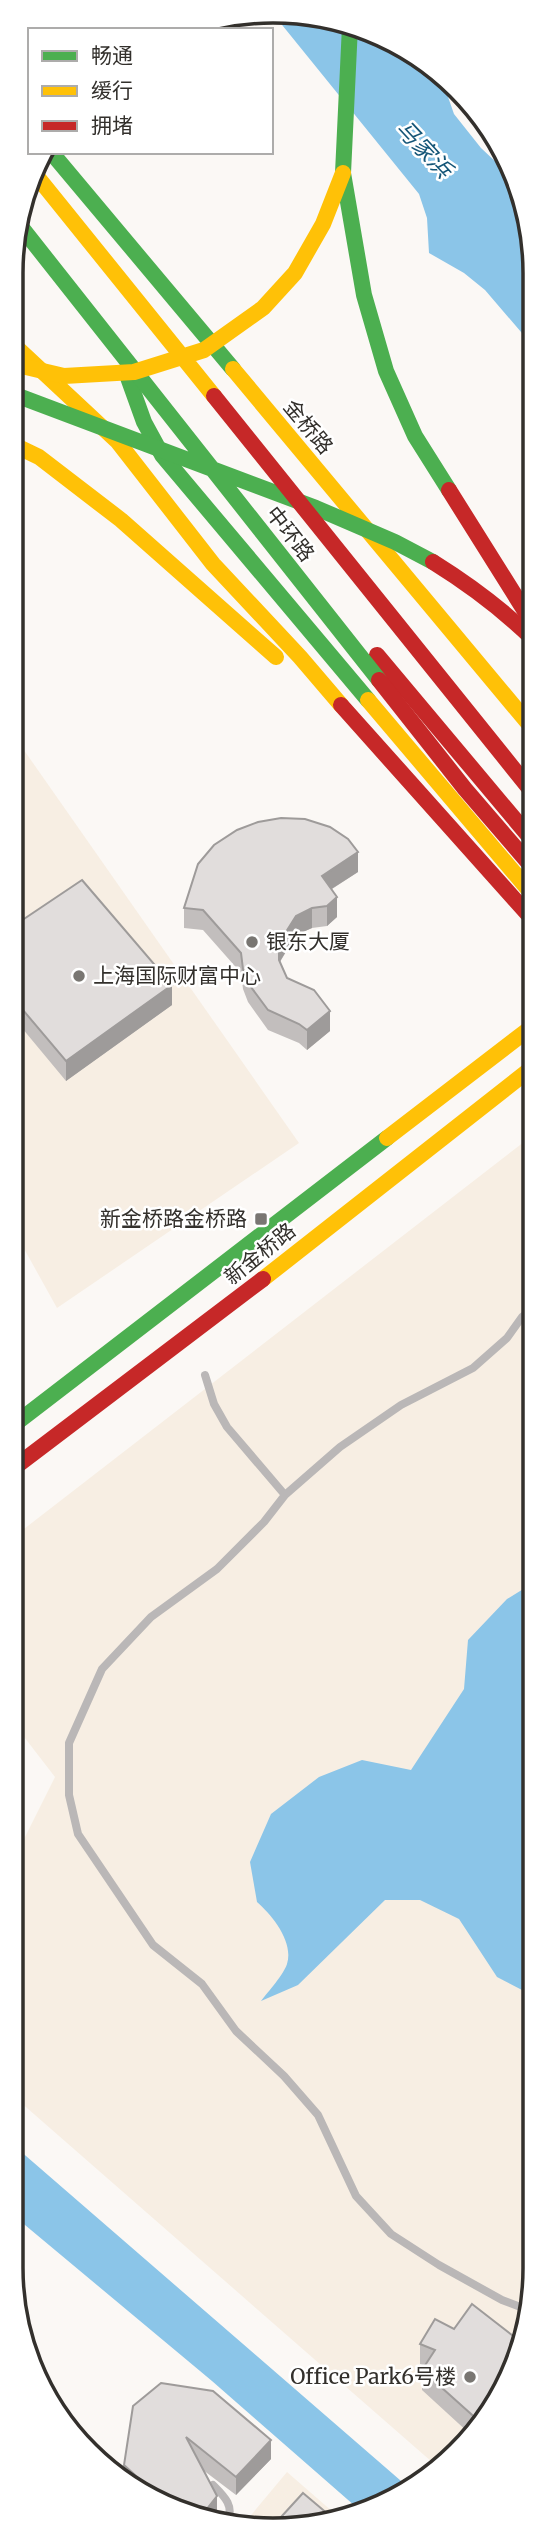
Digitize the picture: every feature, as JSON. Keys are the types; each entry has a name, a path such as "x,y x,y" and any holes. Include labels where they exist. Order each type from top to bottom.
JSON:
{"main road":[{"path":"350,35 343,173 364,295 386,372 415,436 523,608"},
{"name":"金桥路","path":"53,154 523,717"},
{"path":"23,366 64,376 134,372 204,350 263,308 295,273 323,224 343,173"},
{"name":"中环路","path":"41,181 523,781"},
{"path":"36,194 141,319 170,338 219,353"},
{"name":"中环路","path":"26,233 465,789 523,856"},
{"path":"24,250 126,372 200,445 523,829"},
{"path":"23,353 118,442 213,565 300,657 376,747 523,909"},
{"path":"126,372 144,422 162,455 523,883"},
{"path":"23,398 362,526 429,558 478,590 523,628"},
{"path":"23,449 39,457 121,520 376,747"},
{"path":"417,703 470,724 494,740 523,774"},
{"path":"497,826 523,861"},
{"name":"新金桥路","path":"23,1418 523,1034"},
{"name":"新金桥路","path":"23,1461 258,1283 523,1075"}],"lane":[{"path":"520,2307 502,2300 439,2265 391,2234 356,2196 318,2115 284,2076 236,2031 202,1984 153,1945 78,1834 69,1795 69,1743 102,1669 151,1617 217,1569 264,1522 285,1495 340,1447 401,1405 473,1368 508,1338 523,1316"},
{"path":"205,1375 214,1404 227,1427 285,1495"},
{"path":"213,2485 228,2500 230,2514"}],"shaded area":[{"name":"上海国际财富中心","path":"23,749 299,1143 57,1308 23,1247"},
{"path":"523,1143 523,2284 515,2333 490,2393 461,2433 431,2462 23,2104 23,1841 55,1777 23,1736 23,1530"},
{"path":"287,2472 332,2511 289,2518 249,2517"}],"water":[{"name":"马家浜","path":"280,23 338,31 369,42 412,65 447,93 454,114 481,148 498,164 515,208 523,257 523,334 485,290 464,273 429,253 427,218 419,194"},
{"path":"523,1589 523,1990 497,1977 459,1919 420,1900 385,1900 298,1985 261,2001 283,1973 288,1956 285,1938 269,1914 257,1902 250,1862 271,1814 319,1777 362,1760 411,1770 464,1689 468,1640 507,1599"},
{"path":"23,2153 402,2482 354,2505 212,2381 23,2223"}],"building":[{"name":"银东大厦","path":"281,818 305,819 330,827 348,839 358,852 322,876 337,897 327,906 312,908 296,916 279,943 279,960 287,978 314,990 330,1011 307,1030 268,1010 248,983 241,953 203,910 184,908 198,864 214,845 237,830 258,822"},
{"name":"上海国际财富中心","path":"82,880 172,985 66,1061 23,1010 23,920"},
{"name":"Office Park6号楼","path":"472,2304 514,2336 497,2379 474,2417 422,2370 435,2350 420,2344 435,2319 454,2329"},
{"path":"161,2383 213,2391 271,2440 236,2477 186,2437 217,2496 206,2509 148,2485 124,2465 133,2406"},
{"path":"303,2493 326,2512 306,2516 280,2518"}],"traffic: fast":[{"path":"350,35 343,173 364,295 386,371 415,436 449,490"},
{"path":"53,154 233,369"},
{"path":"26,233 379,680"},
{"path":"126,372 144,422 162,455 368,700"},
{"path":"23,398 316,508 395,542 433,562"},
{"path":"23,1418 387,1138"}],"traffic: slow":[{"path":"23,366 64,376 134,372 204,350 263,308 295,273 323,224 343,173"},
{"path":"41,181 214,396"},
{"path":"23,353 118,442 213,564 341,705"},
{"path":"233,369 523,717"},
{"path":"23,449 39,457 121,520 276,657"},
{"path":"368,700 523,883"},
{"path":"387,1138 523,1034"},
{"path":"263,1279 523,1075"}],"traffic: jam":[{"path":"214,396 523,781"},
{"path":"449,490 523,608"},
{"path":"433,562 485,598 523,630"},
{"path":"377,655 523,829"},
{"path":"379,680 465,789 523,856"},
{"path":"341,705 523,909"},
{"path":"23,1461 263,1279"}],"place":[{"name":"银东大厦","path":"252,942"},
{"name":"上海国际财富中心","path":"79,976"},
{"name":"新金桥路金桥路","path":"261,1219"},
{"name":"Office Park6号楼","path":"470,2377"}]}
